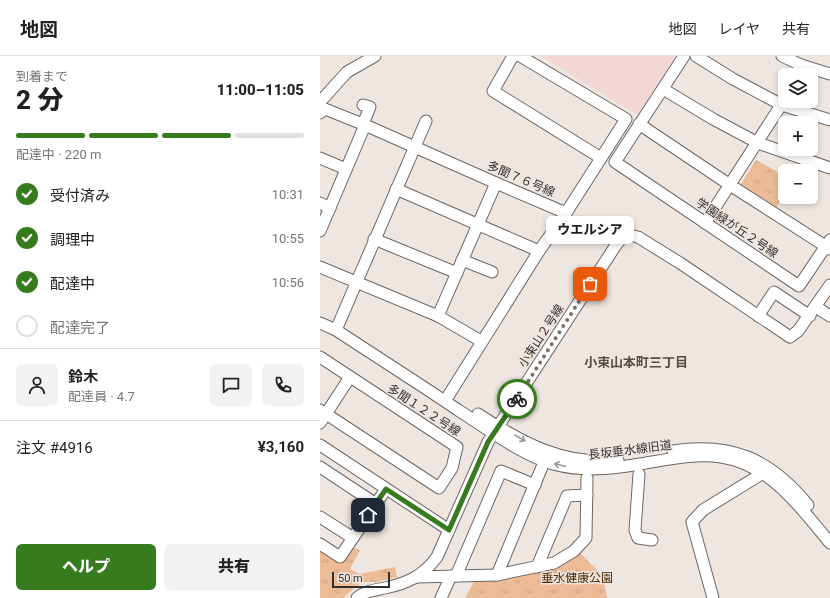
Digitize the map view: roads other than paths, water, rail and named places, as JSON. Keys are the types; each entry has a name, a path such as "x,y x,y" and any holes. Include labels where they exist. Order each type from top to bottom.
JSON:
{"street":[{"path":"321,108 347,72 375,56"},
{"path":"513,56 493,91 601,158"},
{"path":"447,398 481,341 626,119 520,56"},
{"path":"684,56 639,124 730,185 829,245"},
{"path":"696,56 733,79 778,100"},
{"path":"782,56 796,68"},
{"path":"818,72 830,74"},
{"path":"662,89 758,143 830,168"},
{"path":"320,231 325,205 346,169 370,108 363,105"},
{"name":"多聞７６号線","path":"321,108 364,125 566,213"},
{"path":"705,222 758,143 779,108"},
{"path":"799,108 830,120"},
{"path":"338,327 374,239 426,121"},
{"name":"学園緑が丘２号線","path":"639,124 615,162 799,286 829,245"},
{"path":"320,158 346,169"},
{"path":"438,316 496,183"},
{"path":"396,189 539,251"},
{"name":"小束山２号線","path":"418,577 426,571 437,557 488,442 616,244 625,234 638,237 680,262 758,316"},
{"path":"374,239 457,273"},
{"path":"462,260 492,272"},
{"path":"320,267 438,316 481,341"},
{"path":"830,286 813,311 798,331 790,337 758,316 774,292 813,311 830,316"},
{"name":"長坂垂水線旧道","path":"320,316 496,430 514,446 540,459 570,468 602,469 681,458 710,456 732,460 767,471 790,485 830,532"},
{"name":"長坂垂水線旧道","path":"320,323 338,327"},
{"name":"多聞１２２号線","path":"320,357 457,447 452,468 439,488 322,416"},
{"path":"322,416 350,377"},
{"path":"320,445 449,530"},
{"path":"320,467 376,504"},
{"path":"497,575 542,467"},
{"path":"440,598 453,576 501,471 535,485"},
{"path":"713,598 692,522 703,510 767,471"},
{"name":"長坂垂水線旧道","path":"767,471 830,543"},
{"path":"639,474 635,530 638,538 652,540"},
{"path":"356,598 367,591 407,582 418,577 497,575 554,563 574,550 586,538 587,478"},
{"path":"320,544 340,557 386,489"},
{"path":"537,567 567,496 587,495"},
{"path":"320,517 353,538"}],"place":[{"name":"ウエルシア","path":"590,284"}],"district":[{"name":"小束山本町三丁目","path":"636,362"}],"park label":[{"name":"垂水健康公園","path":"577,578"}]}
